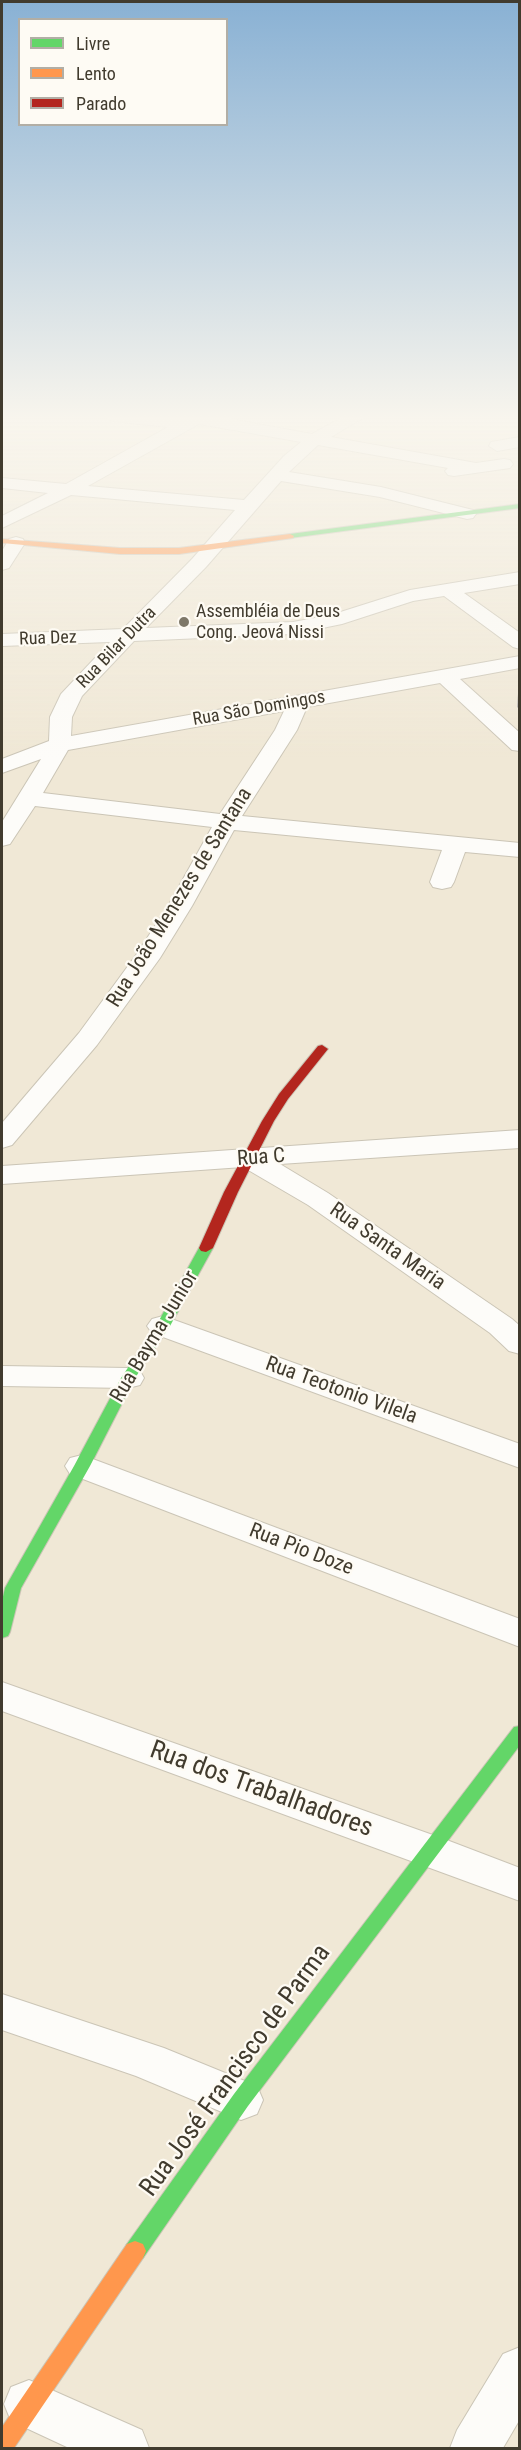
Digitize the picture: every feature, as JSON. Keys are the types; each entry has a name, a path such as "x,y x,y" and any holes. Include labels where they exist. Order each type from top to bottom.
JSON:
{"street":[{"name":"Rua Bilar Dutra","path":"2,839 60,745 61,717 72,694 192,570 226,530"},
{"path":"2,564 9,542 129,551 209,549 347,530"},
{"name":"Rua Dez","path":"2,640 293,628 335,620 399,599 519,578"},
{"path":"448,590 519,643"},
{"name":"Rua São Domingos","path":"2,766 60,745 519,662"},
{"path":"444,675 519,745"},
{"name":"Rua João Menezes de Santana","path":"2,1139 31,1108 118,998 180,906 210,848 286,730 299,702"},
{"path":"27,798 227,822 519,850"},
{"path":"442,882 456,845"},
{"name":"Rua Bayma Junior","path":"2,1632 7,1588 82,1466 128,1378 163,1326 197,1267 231,1192 268,1121 283,1097 322,1049"},
{"name":"Rua C","path":"2,1175 519,1139"},
{"name":"Rua Santa Maria","path":"250,1158 318,1199 513,1330"},
{"name":"Rua Teotonio Vilela","path":"163,1326 519,1457"},
{"path":"2,1376 128,1378"},
{"name":"Rua Pio Doze","path":"82,1466 519,1634"},
{"name":"Rua dos Trabalhadores","path":"2,1696 430,1850 519,1885"},
{"name":"Rua José Francisco de Parma","path":"2,2446 29,2403 241,2100 519,1732"},
{"path":"2,2012 148,2061 241,2100"},
{"path":"475,2448 519,2371"},
{"path":"29,2403 124,2448"}],"traffic: fast":[{"path":"290,536 333,530"},
{"path":"2,1632 13,1588 82,1466 128,1378 163,1326 206,1248"},
{"path":"135,2251 241,2100 520,1732"}],"traffic: slow":[{"path":"2,541 120,551 179,551 290,536"},
{"path":"2,2446 135,2251"}],"traffic: jam":[{"path":"206,1248 231,1192 268,1121 283,1097 322,1049"}],"place":[{"name":"Assembléia de Deus Cong. Jeová Nissi","path":"184,622"}]}
